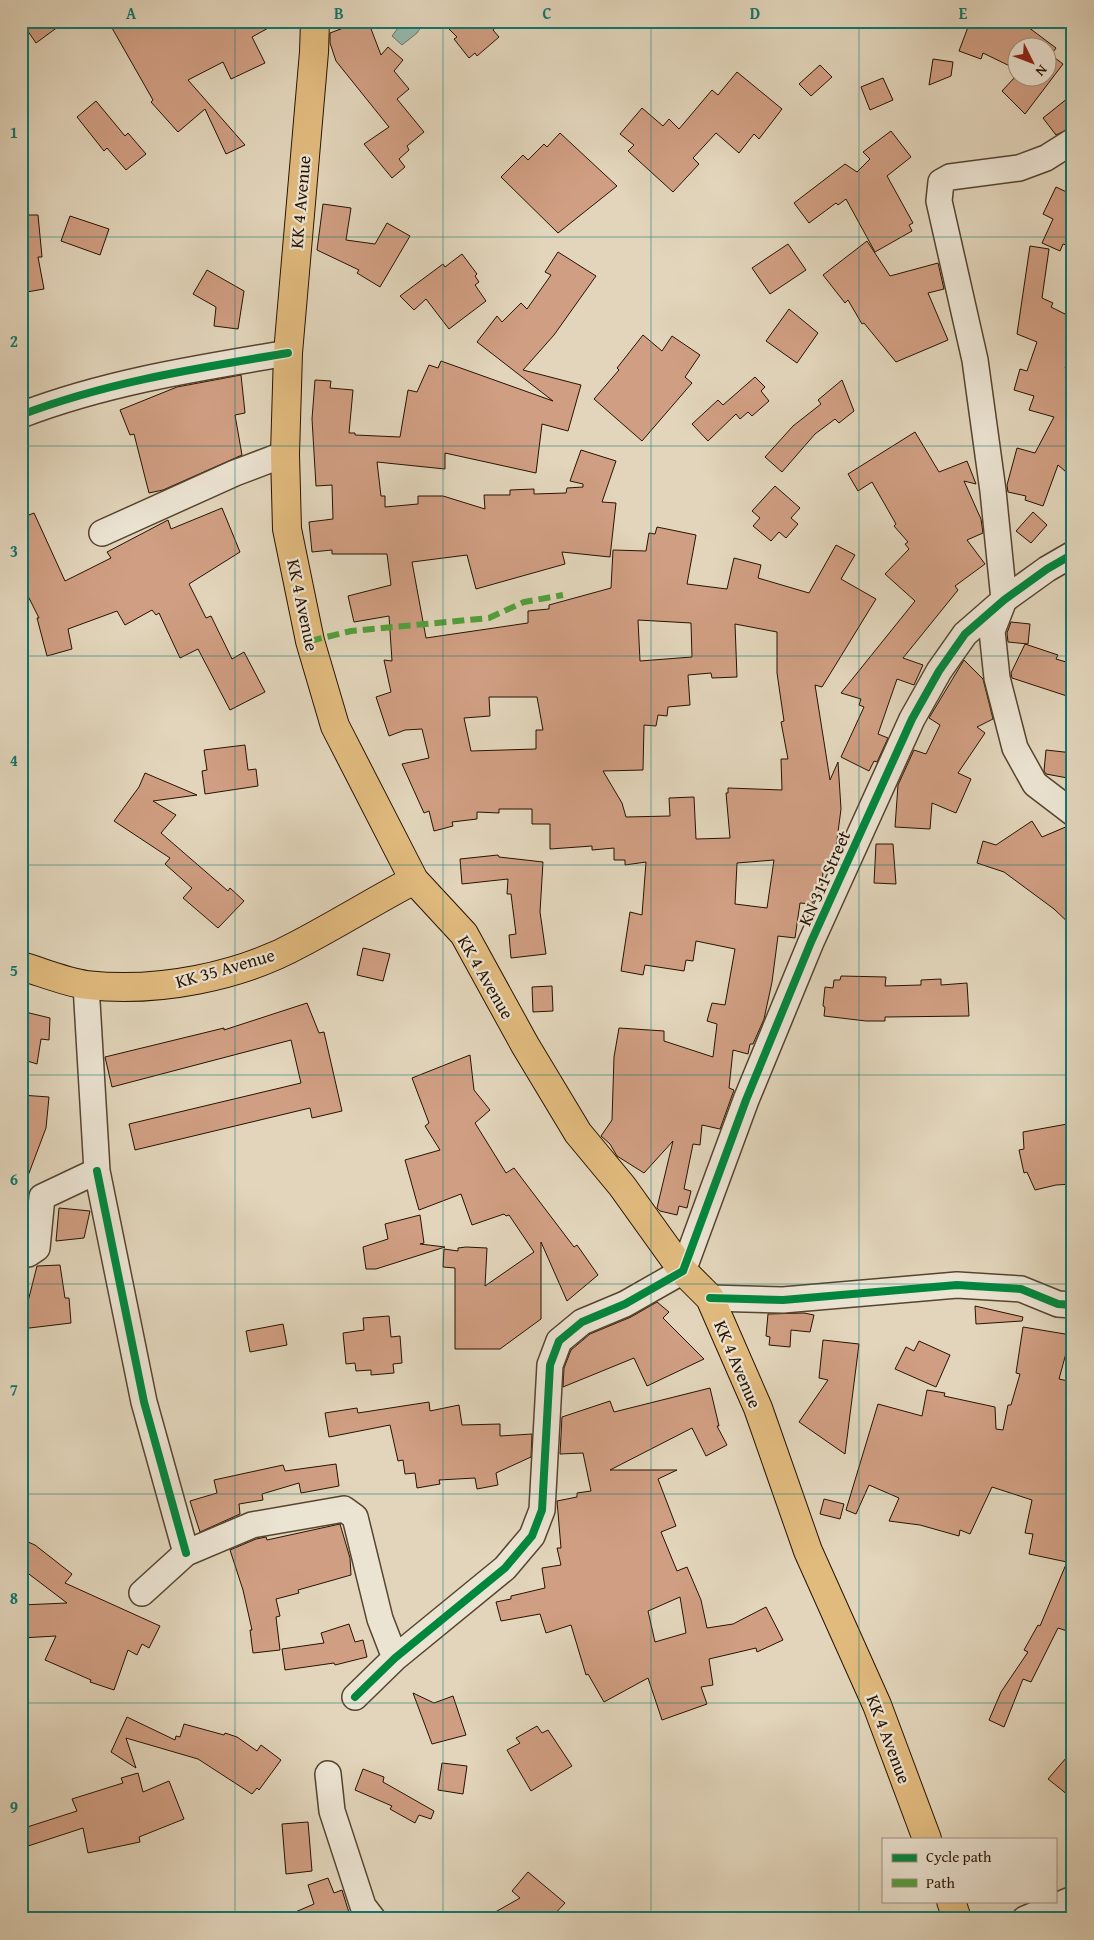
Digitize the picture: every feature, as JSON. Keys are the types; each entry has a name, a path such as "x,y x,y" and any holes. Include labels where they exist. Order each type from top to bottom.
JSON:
{"main road":[{"name":"KK 4 Avenue","path":"315,21 314,52 288,353 285,454 287,529 310,641 334,726 414,880 464,934 525,1045 578,1133 622,1186 683,1271 710,1298 758,1408 808,1551 877,1705 927,1838"},
{"name":"KK 35 Avenue","path":"21,966 86,984 179,984 255,963 300,944 357,909 414,880"},
{"path":"951,1902 957,1919"}],"street":[{"path":"1073,141 1046,158 1019,168 950,177 942,182 939,201 975,360 993,491 1004,600 992,631 998,678 1015,748 1036,784 1073,814"},
{"path":"21,414 50,403 184,370 288,353"},
{"path":"102,533 210,484 285,454"},
{"name":"KN 311 Street","path":"683,1271 746,1100 811,942 912,720 939,671 965,634 1004,600 1047,569 1073,554"},
{"path":"1047,569 1073,579"},
{"path":"86,984 97,1171 144,1402 186,1553"},
{"path":"21,1253 28,1254 37,1248 42,1197 97,1171"},
{"path":"355,1697 395,1658 505,1568 532,1536 542,1510 550,1365 559,1341 582,1322 625,1304 683,1271"},
{"path":"710,1298 783,1300 957,1284 1021,1289 1058,1304 1073,1305"},
{"path":"142,1593 186,1553 252,1525 344,1509 355,1517 380,1619 395,1658"},
{"path":"328,1774 332,1811 363,1906 373,1919"},
{"path":"1025,1919 1073,1899"}],"water":[{"path":"403,21 425,21 417,33 402,45 392,36"}],"building":[{"path":"21,21 66,21 36,43"},
{"path":"108,21 281,21 252,37 265,63 231,79 223,62 188,80 245,145 226,154 205,109 178,132 151,102 153,100"},
{"path":"362,21 368,21 381,55 388,47 403,60 394,71 409,89 397,99 424,132 407,146 409,150 399,159 405,167 392,178 364,144 389,127 336,61 330,43 330,33"},
{"path":"441,21 503,21 493,30 499,37 477,56 475,53 469,58 454,39 457,37"},
{"path":"973,21 1017,21 1043,38 1006,38 1006,64 983,53 981,59 959,51 968,27 971,28"},
{"path":"933,59 953,62 951,76 929,85"},
{"path":"1056,59 1063,64 1056,73"},
{"path":"820,65 832,77 811,96 799,84"},
{"path":"737,72 782,109 759,139 754,134 739,153 716,133 693,158 699,164 673,192 628,151 634,145 620,134 642,108 663,126 669,119 679,129 712,90 718,95"},
{"path":"883,78 893,100 870,110 861,87"},
{"path":"1006,87 1045,88 1025,114 1002,91"},
{"path":"1073,94 1073,127 1056,135 1043,118"},
{"path":"96,101 125,136 128,133 146,154 126,170 107,148 104,151 77,117"},
{"path":"891,131 911,157 887,176 913,223 909,225 912,231 875,252 846,199 838,205 836,203 809,223 794,203 845,164 857,172 870,159 863,152"},
{"path":"560,133 617,186 558,233 501,177 523,155 528,160 544,144 547,147"},
{"path":"1056,187 1073,195 1073,247 1063,244 1060,251 1042,243 1053,219 1043,214"},
{"path":"323,204 351,208 346,240 375,244 387,223 410,236 380,287 357,273 359,270 317,250"},
{"path":"21,215 38,215 42,257 38,257 44,289 21,293"},
{"path":"70,216 109,229 100,255 61,241"},
{"path":"867,241 890,276 938,263 944,289 928,293 948,340 896,362 864,323 862,324 848,300 845,303 823,275"},
{"path":"788,244 806,270 770,294 752,268"},
{"path":"1030,246 1049,249 1042,298 1053,303 1051,307 1073,318 1073,353 1065,368 1071,370 1068,378 1073,379 1073,478 1058,465 1043,506 1025,500 1026,496 1008,492 1007,485 1017,448 1035,453 1054,417 1029,410 1034,396 1014,390 1020,369 1027,371 1037,342 1017,334"},
{"path":"558,252 596,276 554,335 523,370 581,385 568,431 542,424 536,473 445,453 445,469 377,462 381,496 385,496 385,507 418,504 418,496 443,496 485,509 484,495 510,495 510,490 534,489 534,494 566,493 567,488 583,487 583,484 570,481 581,450 616,461 602,502 616,503 610,557 562,552 565,564 476,589 467,555 412,562 426,638 528,623 528,611 549,609 549,605 611,588 613,550 646,551 649,533 655,534 657,527 696,535 687,584 727,589 734,558 761,565 758,578 809,593 836,545 855,555 841,579 876,599 822,687 815,685 830,780 838,762 841,809 835,855 827,873 823,872 822,884 812,904 800,903 795,938 778,936 772,982 764,1019 753,1044 750,1044 748,1054 733,1050 729,1088 734,1090 720,1129 702,1125 700,1145 693,1144 684,1189 691,1191 687,1208 679,1206 677,1215 660,1211 657,1208 673,1141 644,1173 617,1156 610,1144 601,1136 612,1120 614,1057 619,1028 664,1031 664,1041 713,1057 717,1024 707,1021 712,1003 725,1005 735,949 696,941 693,961 686,960 684,971 645,965 643,975 621,971 630,912 642,915 646,862 625,865 625,860 614,860 614,848 592,850 592,846 550,849 550,824 532,824 532,809 499,809 499,813 477,812 477,819 452,822 453,826 434,831 429,811 424,813 402,764 429,758 422,729 405,730 389,736 376,697 391,692 384,660 392,661 389,616 354,622 348,596 391,585 387,554 332,554 332,550 312,552 309,522 333,519 332,485 316,486 312,419 315,380 331,381 330,388 353,390 349,433 355,433 355,435 400,437 408,390 417,392 429,365 438,368 441,361 553,401 477,342 497,316 502,322 521,303 527,309 551,275 545,272","holes":["638,620 691,623 692,657 640,661","735,624 777,632 777,673 784,721 781,722 788,759 781,759 782,790 728,788 728,793 726,793 730,838 696,839 694,797 669,798 670,816 626,817 622,803 603,771 643,770 644,725 656,726 658,715 667,716 668,707 690,705 688,675 711,673 712,678 737,677","489,697 537,697 543,730 536,730 536,749 471,751 464,718 490,716","774,860 767,908 735,904 737,863"]},
{"path":"462,254 477,274 475,276 479,282 475,285 486,301 449,329 426,299 414,310 400,296 443,264 445,267"},
{"path":"207,270 244,291 238,329 214,326 216,307 193,294"},
{"path":"789,309 818,333 797,363 766,341"},
{"path":"643,335 662,351 672,336 700,355 685,377 692,383 642,441 594,399 619,370 617,368"},
{"path":"241,375 245,413 235,415 242,455 163,490 149,493 134,434 130,435 120,410 177,387"},
{"path":"755,377 765,387 761,391 769,401 752,416 748,412 740,419 736,414 708,441 692,424 718,400 723,405"},
{"path":"842,380 854,411 839,423 835,419 815,434 782,472 765,457 793,426 821,404 818,400"},
{"path":"915,432 939,472 967,461 976,484 964,481 981,519 983,533 967,540 985,564 955,586 958,590 903,658 923,665 914,685 897,679 878,734 888,738 877,762 874,761 869,771 841,757 864,707 859,705 861,699 841,693 915,601 885,574 909,549 905,544 908,542 894,526 896,524 872,482 858,491 848,474"},
{"path":"775,486 800,508 791,518 798,524 786,538 779,532 771,541 753,526 760,518 752,511"},
{"path":"222,508 240,552 189,584 206,618 211,616 232,659 244,652 265,692 230,710 198,649 180,658 159,613 156,615 152,610 125,625 117,611 68,629 72,649 47,656 37,618 39,618 21,582 21,518 34,513 65,581 111,558 107,552 168,520 171,529"},
{"path":"1033,512 1047,525 1031,543 1016,531"},
{"path":"1011,622 1030,624 1028,644 1008,642 1007,633"},
{"path":"1025,644 1058,655 1056,659 1073,664 1073,698 1012,678 1011,673"},
{"path":"964,660 983,679 993,719 977,727 985,733 958,773 971,779 956,813 932,803 930,829 895,827 898,785 914,750 926,754 940,725 929,718"},
{"path":"245,745 248,770 256,769 258,786 205,794 202,771 207,770 204,750"},
{"path":"1046,750 1073,753 1073,779 1046,774 1044,771"},
{"path":"145,773 197,795 153,801 176,815 161,833 228,891 230,888 244,901 218,928 183,898 192,888 165,864 170,858 114,821 139,787"},
{"path":"1032,821 1042,837 1068,826 1073,827 1073,927 1054,909 1004,872 977,863 983,841 996,845"},
{"path":"876,844 893,844 896,884 874,883"},
{"path":"498,855 499,857 543,862 540,912 546,954 511,958 509,935 516,934 511,894 507,894 508,879 462,884 460,859"},
{"path":"363,948 390,954 383,981 357,975"},
{"path":"841,976 886,977 885,986 921,985 921,980 941,979 941,985 967,983 969,1016 885,1017 885,1021 866,1021 824,1016 825,987 833,988 834,980 840,980"},
{"path":"552,986 553,1011 533,1012 532,987"},
{"path":"307,1003 319,1033 324,1032 342,1111 312,1118 310,1108 135,1150 129,1124 301,1083 291,1040 112,1087 105,1057 224,1028 224,1030"},
{"path":"21,1011 50,1018 49,1040 41,1039 37,1064 21,1059"},
{"path":"470,1055 474,1090 490,1110 475,1123 506,1173 514,1168 574,1247 577,1245 598,1275 567,1301 541,1242 541,1319 500,1349 455,1349 455,1268 443,1267 444,1249 458,1251 458,1248 466,1247 487,1248 485,1286 534,1252 509,1215 506,1216 504,1214 472,1225 461,1194 419,1210 405,1160 440,1150 425,1126 429,1123 412,1078"},
{"path":"21,1095 49,1097 46,1128 23,1189"},
{"path":"1073,1123 1073,1184 1056,1185 1035,1190 1027,1172 1024,1173 1019,1150 1024,1149 1023,1132"},
{"path":"59,1208 90,1211 84,1238 56,1241"},
{"path":"420,1215 424,1243 420,1244 445,1247 376,1269 366,1269 363,1247 388,1239 385,1224"},
{"path":"60,1265 65,1298 69,1298 71,1323 21,1329 37,1266"},
{"path":"657,1302 669,1312 663,1318 704,1359 647,1386 634,1358 563,1387 564,1368 571,1350 590,1334 631,1317"},
{"path":"975,1306 1023,1317 1022,1321 976,1324"},
{"path":"804,1313 814,1315 810,1332 791,1330 790,1347 769,1345 770,1337 766,1336 768,1314"},
{"path":"389,1316 391,1337 400,1336 402,1363 393,1364 394,1373 371,1375 371,1370 356,1371 355,1363 346,1364 343,1333 364,1330 363,1318"},
{"path":"283,1324 287,1345 250,1352 246,1331"},
{"path":"1023,1327 1071,1335 1059,1379 1068,1381 1066,1390 1073,1392 1073,1633 1058,1628 1031,1682 1023,1679 1004,1727 989,1720 1001,1692 1028,1652 1024,1650 1038,1625 1040,1626 1067,1562 1029,1554 1033,1534 1025,1533 1032,1500 992,1487 970,1534 960,1530 959,1536 920,1525 889,1521 899,1498 869,1485 856,1514 846,1510 878,1404 922,1416 927,1390 945,1393 944,1396 995,1407 996,1429 1003,1430 1008,1405 1011,1405 1020,1374 1016,1373"},
{"path":"823,1340 859,1344 845,1454 799,1422 828,1380 819,1378"},
{"path":"919,1341 950,1355 936,1387 895,1369 906,1347 914,1351"},
{"path":"710,1388 719,1426 717,1426 727,1445 706,1456 692,1428 610,1470 677,1470 658,1479 676,1526 661,1532 677,1571 687,1567 701,1600 707,1628 733,1624 766,1607 783,1640 757,1652 756,1648 709,1659 713,1685 701,1687 707,1704 662,1720 648,1678 604,1702 588,1674 586,1675 571,1625 546,1633 540,1614 501,1621 496,1602 511,1599 511,1596 545,1588 542,1568 561,1565 557,1548 561,1548 557,1501 577,1497 577,1493 591,1491 583,1453 560,1454 562,1417 610,1401 614,1412","holes":["680,1597 686,1633 655,1642 648,1611"]},
{"path":"429,1402 430,1411 459,1405 462,1425 500,1424 500,1436 532,1434 531,1457 496,1473 498,1485 477,1489 475,1478 439,1480 440,1484 417,1488 415,1473 405,1474 403,1460 398,1461 390,1425 329,1437 325,1413 357,1408 358,1413"},
{"path":"336,1464 339,1486 301,1493 299,1483 262,1494 263,1500 239,1504 240,1514 200,1532 190,1501 217,1493 214,1480 283,1465 285,1471"},
{"path":"824,1499 844,1504 840,1519 820,1514"},
{"path":"340,1524 350,1558 351,1575 298,1590 299,1593 276,1599 280,1616 276,1617 280,1650 253,1653 250,1630 252,1630 243,1590 230,1550 256,1539 266,1537 267,1540"},
{"path":"21,1539 35,1545 72,1574 65,1583 160,1626 149,1648 142,1644 137,1655 128,1650 114,1690 90,1682 91,1680 45,1660 56,1636 21,1638 21,1605 67,1603 21,1568"},
{"path":"349,1624 355,1642 363,1640 367,1657 335,1665 334,1663 285,1670 282,1649 324,1643 321,1633"},
{"path":"413,1693 434,1703 453,1696 466,1735 432,1744"},
{"path":"127,1717 175,1740 176,1736 180,1737 184,1724 224,1735 225,1733 237,1737 257,1751 261,1745 281,1760 259,1790 257,1788 252,1794 198,1759 126,1738 136,1768 111,1752"},
{"path":"537,1726 542,1733 548,1730 572,1766 531,1791 507,1750 520,1743 516,1738"},
{"path":"1073,1750 1073,1799 1048,1779"},
{"path":"442,1763 467,1766 463,1794 438,1790"},
{"path":"363,1769 384,1777 383,1782 434,1811 431,1819 419,1815 415,1823 390,1809 392,1806 355,1790"},
{"path":"138,1773 143,1792 169,1781 184,1819 139,1837 140,1842 88,1853 83,1828 25,1847 21,1829 77,1811 72,1799 123,1783 121,1778"},
{"path":"308,1822 312,1871 286,1874 282,1824"},
{"path":"528,1872 565,1903 550,1919 483,1919 520,1898 512,1891"},
{"path":"328,1878 334,1893 342,1890 351,1919 279,1919 314,1904 308,1885"}],"marked path":[{"path":"310,641 351,631 489,618 524,602 563,595"}],"cycle path":[{"path":"21,415 53,403 153,377 288,353"},
{"path":"355,1697 395,1658 505,1568 532,1536 542,1510 550,1365 559,1341 582,1322 625,1304 683,1271 746,1100 811,942 912,719 939,671 965,634 1004,600 1047,569 1073,554"},
{"path":"97,1171 144,1402 186,1553"},
{"path":"710,1298 783,1300 957,1285 1021,1289 1058,1304 1073,1305"}]}
